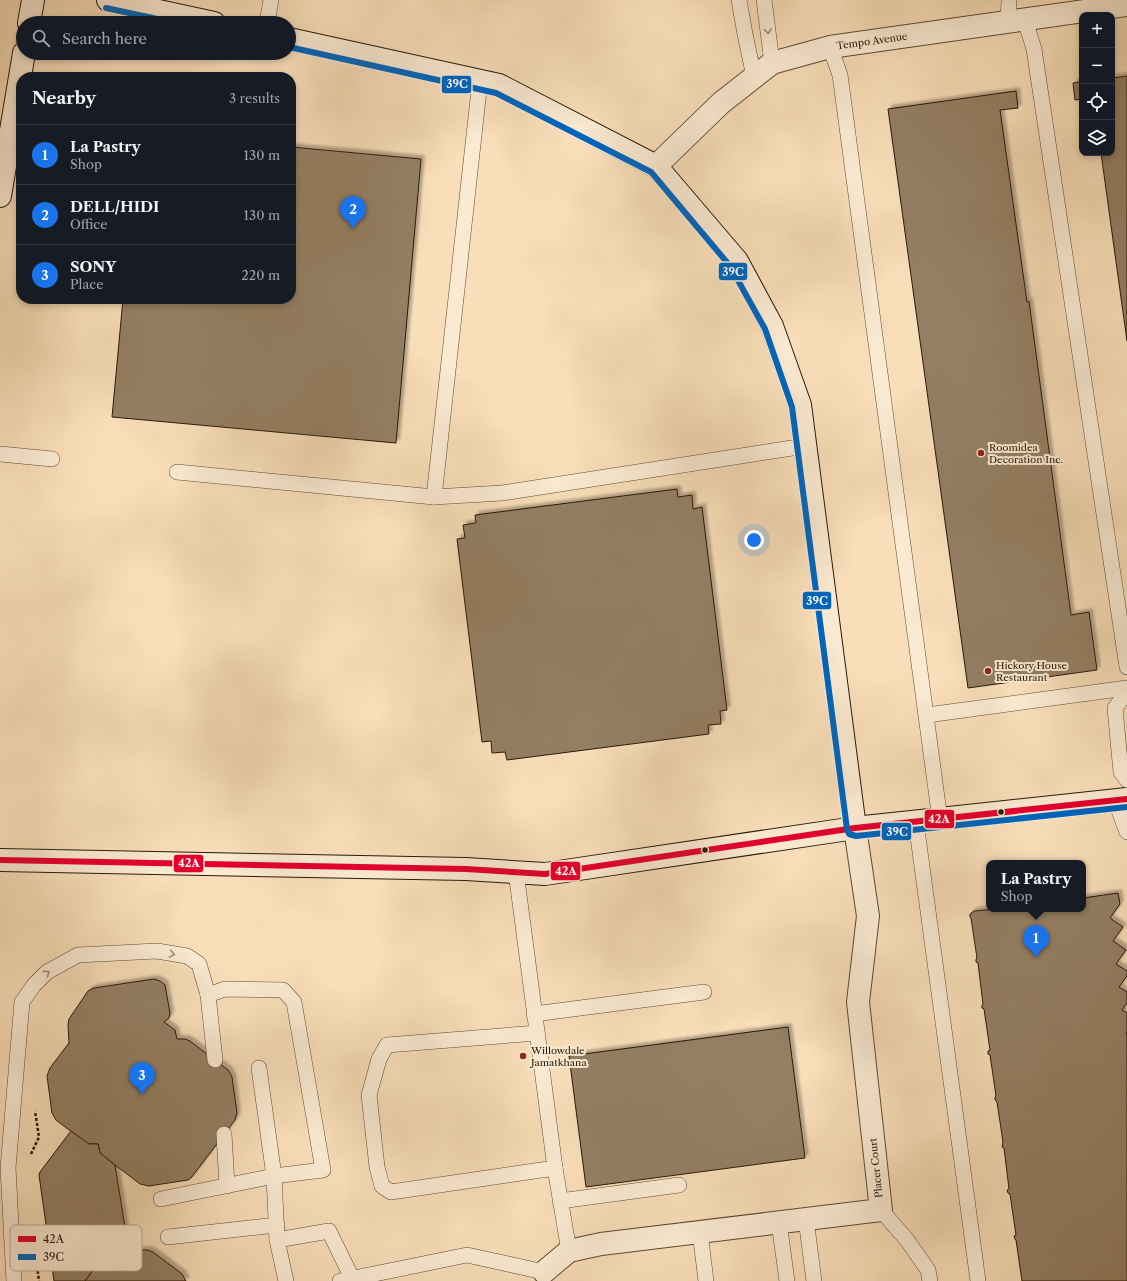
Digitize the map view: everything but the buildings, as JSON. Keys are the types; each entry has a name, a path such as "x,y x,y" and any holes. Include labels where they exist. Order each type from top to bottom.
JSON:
{"street":[{"path":"30,16 33,0"},
{"path":"108,0 182,16"},
{"name":"Tempo Avenue","path":"656,166 721,103 772,63 830,47 1016,21 1118,4"},
{"path":"296,41 499,85 656,166"},
{"path":"21,72 23,60"},
{"path":"0,196 16,101"},
{"name":"Placer Court","path":"543,1278 569,1251 601,1244 881,1210 858,1002 868,916 855,828 800,405 772,326 737,261 656,166"},
{"path":"0,860 458,869 545,874 855,828 1121,800"}],"lane":[{"path":"268,16 271,0"},
{"path":"739,0 754,77"},
{"path":"764,0 772,63"},
{"path":"1009,0 1016,21 1034,49 1127,667"},
{"path":"830,47 840,75 940,820"},
{"path":"434,497 480,81"},
{"path":"177,472 434,497 502,494 805,446"},
{"path":"0,454 52,460"},
{"path":"927,715 1127,688"},
{"path":"1127,692 1115,708 1121,772 1127,780"},
{"path":"1121,800 1127,832"},
{"path":"916,822 978,1281"},
{"path":"516,872 536,1033 555,1168 569,1251"},
{"path":"11,1225 8,1168 4,1147 22,1002 34,985 47,972 78,955 157,951 187,956 199,964 208,995 215,1060"},
{"path":"161,1199 274,1176 323,1170 294,1002 283,990 225,989 208,995"},
{"path":"534,1014 704,992"},
{"path":"536,1033 387,1045 379,1059 370,1095 377,1167 382,1186 391,1192 555,1168"},
{"path":"259,1068 274,1176 278,1240 286,1281"},
{"path":"224,1134 227,1186"},
{"path":"560,1201 679,1185"},
{"path":"881,1210 907,1240 928,1270 930,1281"},
{"path":"806,1219 814,1281"},
{"path":"779,1222 787,1281"},
{"path":"168,1237 277,1225"},
{"path":"278,1240 330,1231 348,1280 467,1255 543,1278"},
{"path":"700,1232 706,1281"},
{"path":"13,1271 14,1281"}],"path":[{"path":"30,1156 39,1137 35,1108"},
{"path":"38,1271 39,1281"}],"transit line":[{"name":"39C","path":"106,8 143,16"},
{"name":"39C","path":"296,49 496,93 651,172 730,266 765,329 792,407 847,829 849,834 856,836 1127,807"},
{"name":"42A","path":"0,860 466,869 545,874 855,828 1127,799"}],"place":[{"name":"DELL/HIDI","path":"353,229"},
{"name":"Roomidea Decoration Inc.","path":"981,453"},
{"name":"Hickory House Restaurant","path":"988,671"},
{"name":"La Pastry","path":"1036,958"},
{"name":"Willowdale Jamatkhana","path":"523,1056"},
{"name":"SONY","path":"142,1095"}]}
